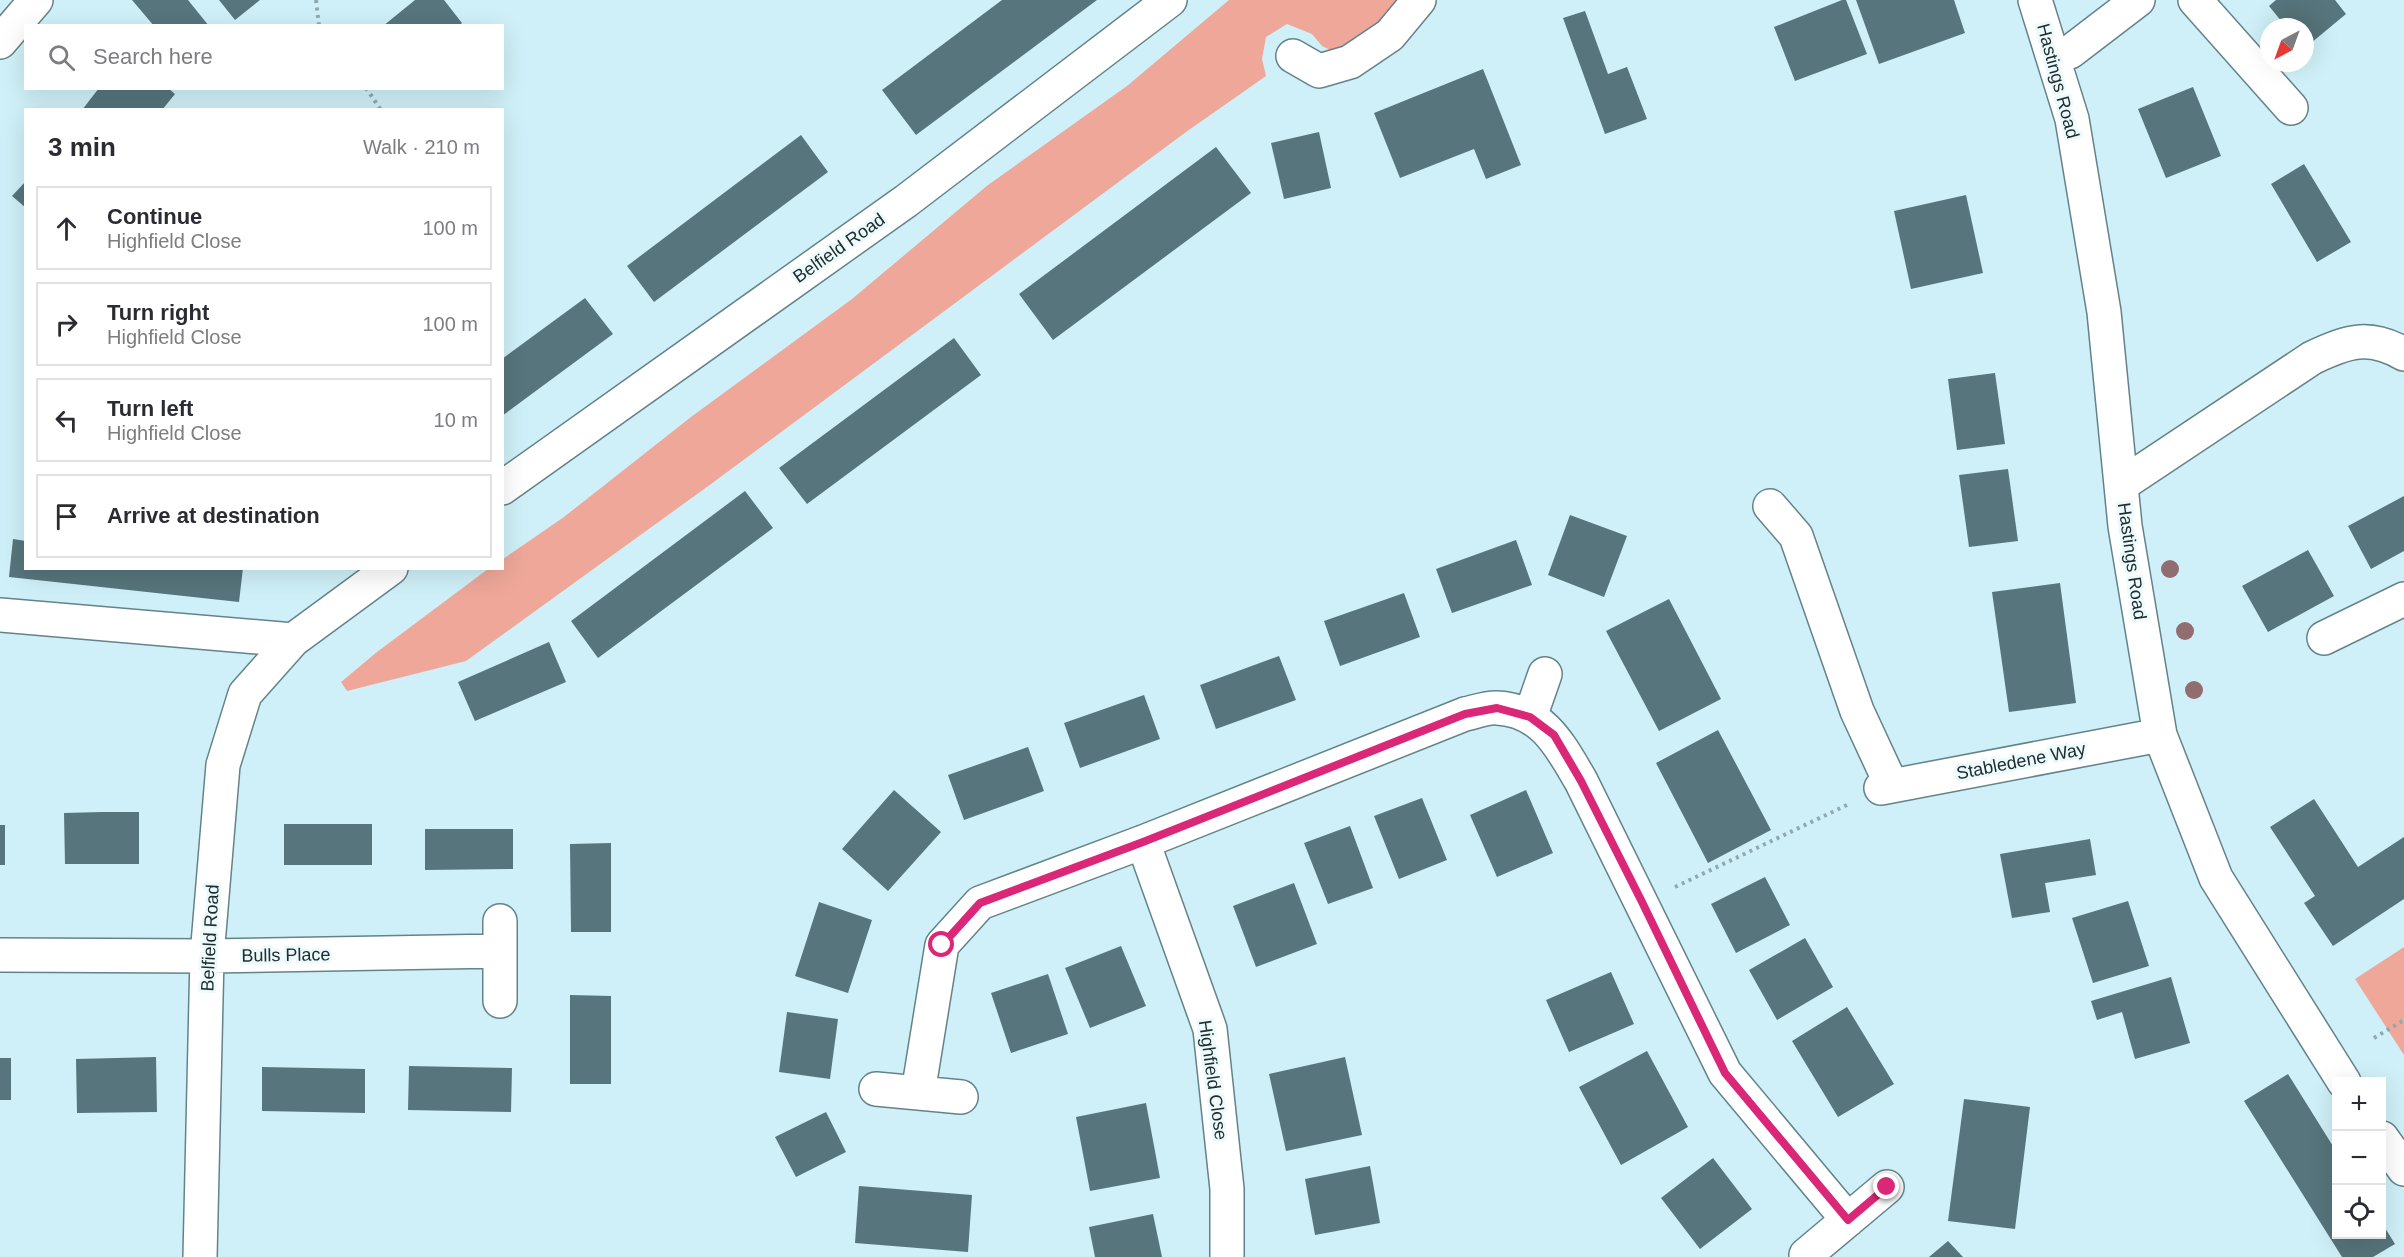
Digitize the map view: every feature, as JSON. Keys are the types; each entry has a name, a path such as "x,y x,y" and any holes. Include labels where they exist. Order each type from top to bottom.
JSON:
{"street":[{"path":"0,42 36,0"},
{"name":"Belfield Road","path":"504,487 906,201 1170,0"},
{"path":"1293,56 1319,71 1350,62 1390,35 1419,0"},
{"name":"Hastings Road","path":"2036,0 2072,120 2102,301 2125,526 2160,735 2216,878 2341,1077"},
{"path":"2053,56 2070,52 2138,0"},
{"path":"2195,0 2291,108"},
{"path":"2121,485 2313,358 2335,347 2362,340 2391,346 2404,354"},
{"name":"Stabledene Way","path":"1770,506 1796,536 1857,711 1889,780 1881,788 2160,735"},
{"name":"Belfield Road","path":"200,1257 207,956 223,765 245,694 293,640 388,570"},
{"path":"2324,638 2404,599"},
{"path":"0,615 293,640"},
{"path":"1530,717 1545,674"},
{"path":"918,1093 942,945 980,903 1143,842 1465,714 1497,708 1530,717 1554,735 1581,781 1725,1073 1848,1220"},
{"name":"Highfield Close","path":"1143,842 1210,1029 1227,1189 1227,1257"},
{"name":"Bulls Place","path":"0,955 207,956 499,936 500,1001"},
{"path":"876,1089 961,1096"},
{"path":"2386,1144 2404,1169"},
{"path":"1806,1255 1887,1187"}],"path":[{"path":"316,0 320,24"},
{"path":"367,90 380,108"},
{"path":"1642,902 1851,803"},
{"path":"2374,1038 2404,1020"}],"shaded area":[{"path":"1229,0 1397,0 1377,27 1336,53 1322,46 1312,34 1287,24 1266,37 1262,59 1266,76 1186,132 711,484 466,661 347,691 341,682 377,652 487,570 504,570 504,558 564,517 691,417 852,299 988,185 1127,86"},
{"path":"2404,947 2404,1055 2355,979"}],"building":[{"path":"132,0 188,0 207,24 152,24"},
{"path":"219,0 260,0 235,20"},
{"path":"415,0 444,0 462,23 461,24 385,24"},
{"path":"1002,0 1097,0 916,135 882,90"},
{"path":"1846,0 1867,54 1795,81 1774,27"},
{"path":"1856,0 1954,0 1965,33 1879,64"},
{"path":"2276,0 2335,0 2346,14 2314,41 2314,18 2279,18 2269,6"},
{"path":"1585,11 1608,74 1627,67 1647,119 1605,134 1563,18"},
{"path":"1483,69 1521,165 1486,179 1474,149 1400,178 1374,113"},
{"path":"2193,87 2221,156 2166,178 2138,109"},
{"path":"97,90 170,90 175,94 164,108 84,108"},
{"path":"1319,132 1331,188 1284,199 1271,143"},
{"path":"801,135 828,172 654,302 627,266"},
{"path":"1216,147 1251,193 1053,340 1019,294"},
{"path":"2304,164 2351,242 2317,262 2271,184"},
{"path":"24,183 24,206 12,196"},
{"path":"1966,195 1983,273 1911,289 1894,211"},
{"path":"585,298 613,334 504,415 504,358"},
{"path":"954,338 981,375 807,504 779,468"},
{"path":"1995,373 2005,444 1957,450 1948,379"},
{"path":"2008,469 2018,541 1969,547 1959,475"},
{"path":"745,491 773,528 598,658 571,621"},
{"path":"2404,496 2404,551 2371,569 2348,526"},
{"path":"1570,515 1627,536 1604,597 1548,575"},
{"path":"13,539 24,541 24,570 243,570 239,602 9,577"},
{"path":"1516,540 1532,585 1452,613 1436,569"},
{"path":"2308,550 2334,596 2268,632 2242,586"},
{"path":"2060,583 2076,703 2009,712 1992,592"},
{"path":"1404,593 1420,637 1340,666 1324,621"},
{"path":"1669,599 1721,699 1659,731 1606,631"},
{"path":"549,642 566,682 475,721 458,682"},
{"path":"1279,656 1296,700 1216,729 1200,685"},
{"path":"1144,695 1160,739 1080,768 1064,723"},
{"path":"1718,730 1771,830 1708,863 1656,763"},
{"path":"1028,747 1044,791 964,820 948,775"},
{"path":"894,790 941,832 888,891 842,849"},
{"path":"1526,790 1553,853 1497,877 1470,815"},
{"path":"1422,798 1447,860 1399,879 1374,816"},
{"path":"2314,799 2358,867 2404,837 2404,899 2333,946 2304,903 2315,896 2270,827"},
{"path":"139,812 139,864 65,864 64,813"},
{"path":"284,824 372,824 372,865 284,865"},
{"path":"0,825 5,825 5,865 0,865"},
{"path":"1350,826 1373,888 1328,904 1304,843"},
{"path":"425,829 513,829 513,869 425,870"},
{"path":"2090,839 2096,875 2045,883 2050,912 2012,918 2000,854"},
{"path":"611,843 611,932 571,932 570,844"},
{"path":"1765,877 1790,925 1736,953 1711,904"},
{"path":"1294,883 1317,944 1256,967 1233,906"},
{"path":"2128,901 2149,966 2093,983 2072,918"},
{"path":"819,902 872,920 848,993 795,976"},
{"path":"1805,938 1833,987 1777,1020 1749,970"},
{"path":"1121,946 1146,1006 1090,1028 1065,968"},
{"path":"1611,972 1634,1024 1569,1052 1546,1000"},
{"path":"1048,974 1068,1034 1011,1053 991,993"},
{"path":"2171,977 2190,1043 2135,1059 2122,1012 2097,1020 2091,1001"},
{"path":"570,995 611,996 611,1084 570,1084"},
{"path":"1847,1007 1894,1084 1838,1117 1792,1041"},
{"path":"787,1012 838,1019 830,1079 779,1072"},
{"path":"1647,1051 1688,1127 1621,1165 1579,1087"},
{"path":"156,1057 157,1112 77,1113 76,1059"},
{"path":"1345,1057 1362,1135 1286,1151 1269,1074"},
{"path":"0,1058 11,1058 11,1100 0,1100"},
{"path":"409,1066 512,1068 511,1112 408,1110"},
{"path":"262,1067 365,1069 365,1113 262,1111"},
{"path":"2288,1074 2332,1145 2332,1239 2386,1239 2386,1229 2395,1244 2373,1257 2342,1257 2244,1101"},
{"path":"1964,1099 2030,1107 2015,1229 1948,1221"},
{"path":"1146,1103 1160,1178 1090,1191 1076,1117"},
{"path":"826,1112 846,1152 796,1177 775,1137"},
{"path":"1713,1158 1752,1209 1700,1249 1661,1198"},
{"path":"1370,1166 1380,1223 1315,1235 1305,1179"},
{"path":"859,1186 972,1195 968,1252 855,1243"},
{"path":"1153,1214 1162,1257 1095,1257 1089,1227"},
{"path":"1948,1241 1963,1257 1929,1257"}],"route":[{"path":"942,945 980,903 1143,842 1465,714 1497,708 1530,717 1554,735 1581,781 1725,1073 1848,1220 1887,1187"}]}
